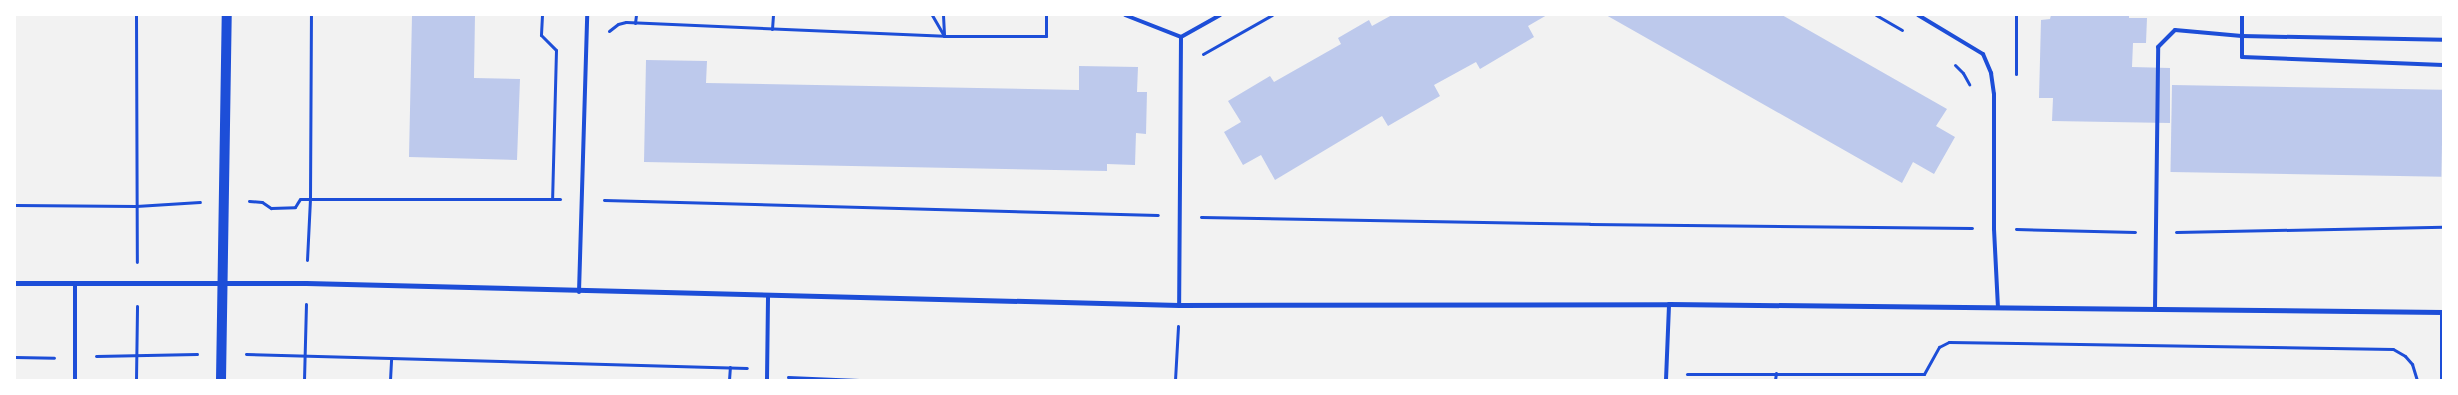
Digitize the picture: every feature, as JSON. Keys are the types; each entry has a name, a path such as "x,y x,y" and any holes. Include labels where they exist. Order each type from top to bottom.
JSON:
{"main road":[{"path":"221,380 226,15"}],"street":[{"path":"15,283 222,282 1179,305 1669,304 2443,312"}],"lane":[{"path":"580,292 587,15"},
{"path":"1125,15 1181,37"},
{"path":"1181,37 1220,15"},
{"path":"1918,15 1983,54 1991,73 1994,94 1994,229 1998,307"},
{"path":"2242,15 2242,57 2443,65"},
{"path":"2155,309 2158,47 2175,30 2242,36 2443,40"},
{"path":"1179,305 1178,216 1181,37"},
{"path":"74,380 75,283"},
{"path":"767,380 768,296"},
{"path":"1666,380 1669,304"},
{"path":"2442,380 2443,312"}],"path":[{"path":"136,15 136,380"},
{"path":"310,200 311,15"},
{"path":"542,15 541,35 556,50 552,199"},
{"path":"635,23 636,15"},
{"path":"772,29 773,15"},
{"path":"932,15 944,36"},
{"path":"943,15 944,36"},
{"path":"605,36 618,24 635,23 944,36 1046,36 1046,15"},
{"path":"1198,57 1272,15"},
{"path":"1876,15 1907,33"},
{"path":"1952,62 1964,73 1972,91"},
{"path":"15,205 136,206 224,200 262,202 271,208 295,207 300,199 581,199 1178,216 1580,224 2155,232 2443,227"},
{"path":"1973,219 1973,228"},
{"path":"1175,380 1179,305"},
{"path":"1682,378 1691,372 1924,374 1939,347 1948,342 2392,349 2405,356 2412,364 2417,380"},
{"path":"15,357 221,354 304,355 767,368 792,379 859,380"},
{"path":"304,355 304,380"},
{"path":"390,380 391,358"},
{"path":"729,380 730,367"},
{"path":"1776,373 1776,380"}],"building":[{"path":"412,15 475,15 474,78 520,79 517,160 409,157"},
{"path":"1392,15 1547,15 1528,26 1534,37 1480,69 1476,62 1434,85 1440,96 1388,126 1382,116 1275,180 1261,155 1243,165 1224,132 1241,122 1228,101 1270,76 1274,82 1341,44 1338,38 1369,20 1372,26"},
{"path":"1606,15 1782,15 1947,109 1936,126 1955,137 1934,174 1913,162 1902,183"},
{"path":"2051,15 2129,15 2129,18 2147,18 2146,43 2133,43 2132,67 2170,68 2170,123 2052,121 2053,98 2039,98 2041,20 2050,19"},
{"path":"646,60 707,61 706,83 1079,90 1079,66 1138,67 1137,92 1147,92 1146,134 1136,133 1135,165 1107,164 1107,171 644,162"},
{"path":"2172,85 2443,90 2441,177 2170,172"}]}
